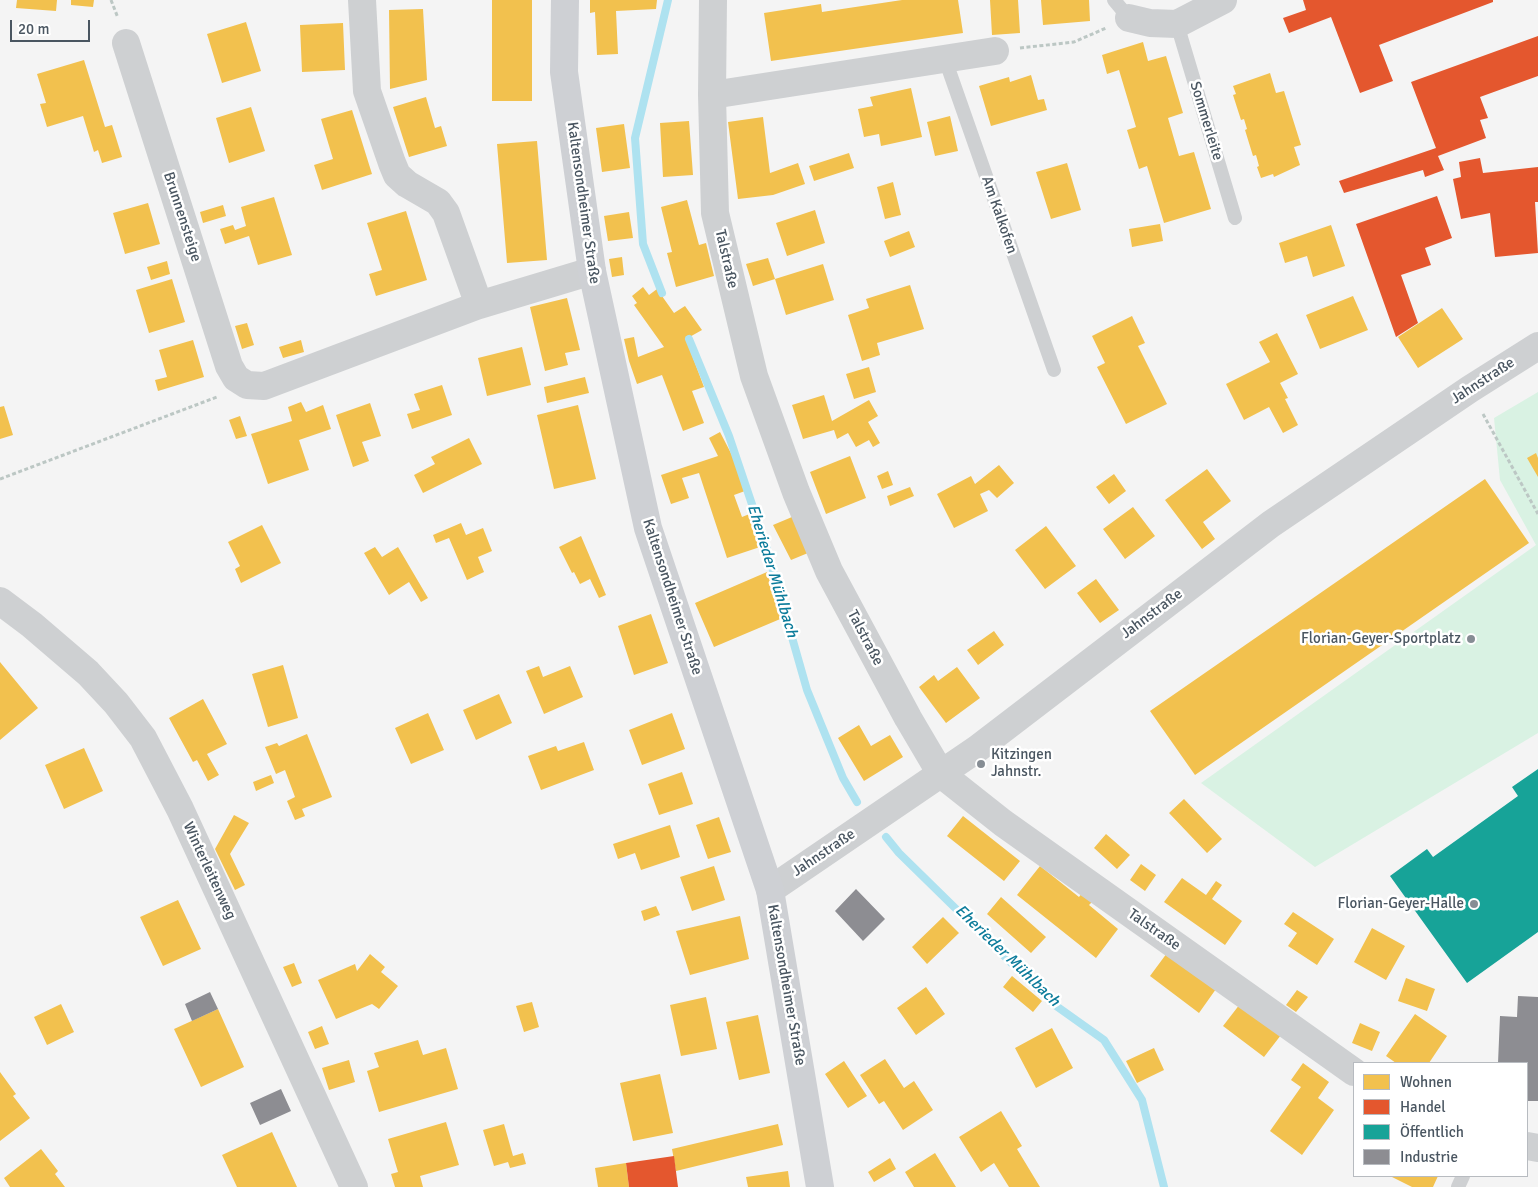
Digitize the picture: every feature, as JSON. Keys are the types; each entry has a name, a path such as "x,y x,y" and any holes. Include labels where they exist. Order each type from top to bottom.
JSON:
{"main road":[{"name":"Kaltensondheimer Straße","path":"565,0 564,72 592,271 648,528 770,890 822,1184"}],"street":[{"path":"362,0 367,91 392,163 398,175 407,184 438,202 446,213 479,305"},
{"name":"Talstraße","path":"713,0 712,95 716,213 754,376 796,492 829,571 908,718 941,774 1003,823 1353,1071"},
{"path":"1122,9 1150,23 1177,24 1222,0"},
{"name":"Brunnensteige","path":"126,42 229,366 236,378 247,385"},
{"path":"712,95 995,51"},
{"path":"247,385 264,386 479,305 592,271"},
{"name":"Jahnstraße","path":"770,890 941,774 1271,524 1470,389 1538,346"},
{"name":"Winterleitenweg","path":"0,601 32,624 88,673 116,703 143,738 184,818 354,1187"}],"lane":[{"name":"Sommerleite","path":"1177,24 1234,218"},
{"name":"Am Kalkofen","path":"945,60 1054,370"}],"path":[{"path":"995,51 1074,42 1122,9"},
{"path":"0,479 247,385"},
{"path":"1470,389 1538,514"}],"green space":[{"name":"Florian-Geyer-Sportplatz","path":"1538,392 1538,733 1315,867 1201,783 1536,545 1500,480 1494,418"}],"building: Wohnen":[{"path":"17,0 57,0 56,11 16,8"},
{"path":"71,0 94,0 93,7 71,5"},
{"path":"492,0 532,0 532,101 492,101"},
{"path":"590,0 657,0 656,9 616,11 618,54 597,55 595,12 590,13"},
{"path":"902,0 958,0 963,33 771,61 764,13 821,4 822,12"},
{"path":"990,0 1018,0 1020,33 992,35"},
{"path":"1041,0 1089,0 1090,21 1043,25"},
{"path":"423,9 427,80 390,89 389,10"},
{"path":"246,22 261,71 222,83 207,34"},
{"path":"343,23 345,70 302,72 300,25"},
{"path":"1143,42 1148,61 1166,56 1183,113 1168,118 1179,156 1194,152 1211,209 1164,223 1147,166 1139,169 1127,130 1136,127 1119,70 1107,74 1102,55"},
{"path":"84,60 105,127 112,125 122,157 102,163 98,150 94,152 83,116 47,127 40,104 46,103 37,74"},
{"path":"1270,73 1276,93 1284,91 1301,145 1294,147 1300,165 1274,177 1273,174 1261,178 1257,167 1259,166 1256,155 1253,156 1245,130 1247,129 1244,119 1241,120 1233,95 1236,94 1233,86"},
{"path":"1031,75 1038,100 1044,99 1047,110 991,126 979,86 1009,77 1010,82"},
{"path":"911,88 922,137 881,146 879,134 864,137 858,109 873,106 870,97"},
{"path":"426,97 435,128 441,126 447,146 409,157 393,107"},
{"path":"251,107 265,151 229,163 216,118"},
{"path":"352,110 372,174 322,190 314,165 333,159 321,119"},
{"path":"950,116 958,151 935,156 927,122"},
{"path":"763,117 770,173 798,163 805,184 773,195 738,199 728,122"},
{"path":"689,121 693,175 663,177 660,123"},
{"path":"624,124 630,168 602,172 596,128"},
{"path":"537,141 547,260 507,263 497,144"},
{"path":"849,153 854,168 814,181 809,166"},
{"path":"1067,163 1081,210 1051,219 1036,172"},
{"path":"893,182 901,215 885,219 877,187"},
{"path":"274,197 292,255 258,265 249,236 225,244 220,229 233,225 235,230 246,226 241,207"},
{"path":"687,200 699,245 706,243 714,276 676,287 667,253 672,252 661,207"},
{"path":"148,203 160,244 125,254 113,213"},
{"path":"223,205 226,216 203,223 200,212"},
{"path":"815,210 825,243 787,256 776,223"},
{"path":"406,211 427,280 376,296 369,274 382,270 367,223"},
{"path":"629,212 633,238 608,241 604,216"},
{"path":"1160,224 1163,241 1132,247 1129,229"},
{"path":"1331,225 1345,266 1313,277 1307,256 1285,263 1279,243"},
{"path":"909,231 915,247 890,257 884,241"},
{"path":"622,257 624,275 612,277 609,259"},
{"path":"768,258 775,279 753,286 746,264"},
{"path":"167,261 170,274 151,280 147,267"},
{"path":"823,264 834,300 786,315 775,279"},
{"path":"172,279 185,322 149,333 136,290"},
{"path":"910,285 924,329 877,343 880,355 862,361 848,315 869,308 866,299"},
{"path":"643,287 649,295 657,289 674,313 685,306 702,330 686,339 704,387 692,391 704,423 683,431 662,375 637,384 629,361 624,339 634,337 638,357 664,347 634,305 637,303 632,296"},
{"path":"1353,296 1368,330 1320,349 1306,315"},
{"path":"567,298 580,350 565,353 568,365 545,371 530,307"},
{"path":"1442,308 1463,339 1418,368 1398,337"},
{"path":"1132,316 1145,343 1138,346 1167,404 1126,424 1097,367 1105,363 1092,336"},
{"path":"247,323 254,345 242,349 235,326"},
{"path":"1277,333 1298,374 1280,383 1288,398 1285,399 1298,425 1283,433 1269,407 1244,420 1226,384 1270,362 1259,342"},
{"path":"193,340 204,377 158,391 155,380 167,377 159,350"},
{"path":"301,340 304,352 283,358 279,347"},
{"path":"522,347 531,385 487,396 478,358"},
{"path":"869,367 876,392 854,399 846,374"},
{"path":"585,377 589,393 547,403 544,387"},
{"path":"442,385 452,415 412,429 407,414 420,410 414,394"},
{"path":"824,395 832,421 869,400 878,416 868,422 880,443 873,447 869,440 856,447 848,433 837,439 834,430 803,439 792,405"},
{"path":"301,402 306,412 323,405 331,429 299,440 309,470 268,484 251,434 292,421 288,407"},
{"path":"370,403 381,436 362,442 369,461 353,467 336,415"},
{"path":"578,405 596,479 554,489 537,415"},
{"path":"4,406 13,435 0,439 0,407"},
{"path":"240,416 247,436 236,439 229,420"},
{"path":"720,432 735,461 745,491 734,495 742,517 752,513 763,546 727,558 699,473 682,478 689,498 671,504 661,475 718,456 709,438"},
{"path":"469,438 482,464 423,493 414,475 435,464 431,457"},
{"path":"1536,453 1538,458 1538,477 1527,458"},
{"path":"850,456 866,498 826,514 810,472"},
{"path":"999,465 1014,483 997,498 989,490 980,494 988,511 954,528 937,494 971,476 975,484"},
{"path":"1207,469 1231,501 1203,522 1215,539 1202,549 1165,500"},
{"path":"888,471 893,485 882,489 877,476"},
{"path":"1114,474 1126,491 1109,504 1096,487"},
{"path":"1485,479 1529,543 1195,775 1150,711"},
{"path":"910,487 914,496 890,506 887,496"},
{"path":"1133,507 1155,536 1125,559 1103,529"},
{"path":"792,517 808,553 791,560 773,525"},
{"path":"461,523 466,535 483,528 492,551 478,557 484,572 467,580 449,538 436,543 433,535"},
{"path":"262,525 281,563 241,583 235,569 240,566 228,542"},
{"path":"1046,526 1076,566 1045,589 1015,550"},
{"path":"581,536 606,595 599,598 590,579 580,584 574,572 572,573 559,547"},
{"path":"375,547 382,557 398,547 428,598 421,602 409,582 389,595 364,553"},
{"path":"767,572 785,617 714,647 695,603"},
{"path":"1096,579 1119,610 1100,623 1077,593"},
{"path":"651,614 668,663 634,675 618,626"},
{"path":"994,631 1004,645 978,665 967,650"},
{"path":"0,662 38,708 0,740"},
{"path":"283,665 298,718 268,727 252,674"},
{"path":"539,666 543,677 570,666 583,697 544,714 526,671"},
{"path":"957,667 980,698 946,723 919,687 934,675 938,681"},
{"path":"499,694 512,723 476,740 463,710"},
{"path":"203,699 227,744 207,754 219,775 208,781 197,760 193,762 169,718"},
{"path":"428,713 444,750 411,764 395,728"},
{"path":"672,713 685,749 642,765 629,730"},
{"path":"859,725 871,746 890,735 903,757 864,781 838,738"},
{"path":"307,734 332,797 302,809 305,816 295,820 287,801 295,797 285,770 276,774 265,747 277,743 279,746"},
{"path":"584,742 594,770 541,790 528,756 556,746 558,751"},
{"path":"84,748 103,791 64,809 45,765"},
{"path":"682,772 693,804 659,815 648,784"},
{"path":"271,775 274,783 256,791 253,782"},
{"path":"1184,799 1222,839 1207,853 1169,813"},
{"path":"234,815 249,823 230,854 245,885 235,890 215,849"},
{"path":"963,816 1020,861 1004,881 947,836"},
{"path":"719,817 731,852 708,859 696,825"},
{"path":"670,825 680,857 641,870 635,853 618,859 613,844"},
{"path":"1106,834 1130,855 1117,869 1094,848"},
{"path":"1141,864 1156,875 1145,891 1130,880"},
{"path":"714,866 725,900 692,911 680,877"},
{"path":"1040,866 1079,897 1082,893 1093,901 1089,905 1118,929 1096,958 1017,895"},
{"path":"1182,878 1206,895 1216,881 1222,885 1212,899 1242,921 1225,945 1164,902"},
{"path":"1001,897 1046,937 1031,953 987,914"},
{"path":"178,900 201,949 163,966 140,917"},
{"path":"656,906 660,915 644,921 641,911"},
{"path":"1293,912 1334,939 1317,965 1288,946 1297,933 1284,924"},
{"path":"740,916 749,959 690,975 676,931"},
{"path":"943,917 959,933 927,964 912,947"},
{"path":"1372,928 1405,946 1386,980 1354,962"},
{"path":"1167,953 1216,989 1199,1013 1150,976"},
{"path":"370,954 385,967 381,972 398,986 379,1009 372,1004 336,1019 318,980 355,964 357,971"},
{"path":"294,963 302,983 292,987 283,967"},
{"path":"1012,976 1042,1001 1033,1012 1003,987"},
{"path":"1406,978 1435,989 1427,1011 1398,1001"},
{"path":"926,987 945,1014 916,1035 897,1008"},
{"path":"1297,990 1308,997 1296,1012 1286,1005"},
{"path":"706,997 717,1049 681,1056 670,1005"},
{"path":"532,1002 539,1027 524,1032 516,1006"},
{"path":"61,1004 74,1032 47,1045 34,1017"},
{"path":"1240,1004 1281,1035 1264,1057 1223,1026"},
{"path":"218,1009 244,1067 201,1087 174,1029"},
{"path":"1415,1014 1447,1036 1430,1062 1395,1062 1386,1056"},
{"path":"758,1015 770,1073 739,1080 726,1022"},
{"path":"1360,1023 1380,1032 1372,1051 1352,1043"},
{"path":"322,1026 329,1044 315,1049 308,1032"},
{"path":"1052,1028 1073,1068 1036,1088 1015,1048"},
{"path":"418,1040 423,1055 446,1048 458,1089 379,1112 367,1071 379,1067 374,1053"},
{"path":"1154,1048 1164,1070 1137,1083 1126,1061"},
{"path":"885,1059 904,1088 914,1081 933,1110 903,1130 884,1101 879,1104 860,1075"},
{"path":"349,1060 355,1082 329,1090 322,1068"},
{"path":"844,1061 867,1096 848,1108 825,1074"},
{"path":"1303,1063 1329,1082 1318,1098 1334,1110 1302,1155 1270,1131 1301,1087 1291,1080"},
{"path":"0,1072 16,1094 13,1096 30,1118 0,1141"},
{"path":"660,1074 673,1133 633,1141 620,1083"},
{"path":"1001,1111 1022,1146 1017,1149 1040,1187 1009,1187 994,1163 981,1172 959,1137"},
{"path":"446,1122 459,1165 420,1176 423,1187 395,1187 391,1174 398,1172 388,1139"},
{"path":"504,1124 513,1156 523,1153 526,1164 510,1168 508,1162 494,1166 483,1130"},
{"path":"778,1124 783,1145 676,1171 672,1149"},
{"path":"272,1132 297,1187 237,1187 222,1155"},
{"path":"41,1149 58,1171 55,1174 65,1187 10,1187 4,1178"},
{"path":"935,1153 956,1187 914,1187 905,1172"},
{"path":"890,1158 896,1169 874,1182 868,1172"},
{"path":"626,1163 629,1187 598,1187 595,1168"},
{"path":"788,1171 790,1187 748,1187 746,1177"},
{"path":"1392,1177 1438,1177 1433,1187 1412,1187"}],"building: Handel":[{"path":"1303,0 1493,0 1493,2 1379,45 1393,81 1360,93 1331,17 1289,33 1283,18 1306,10"},
{"path":"1538,36 1538,76 1480,97 1488,118 1480,120 1486,138 1438,156 1444,170 1425,177 1423,170 1344,193 1339,181 1436,148 1411,82"},
{"path":"1480,158 1483,173 1538,167 1538,202 1535,202 1538,253 1495,257 1490,213 1461,219 1453,179 1461,177 1459,162"},
{"path":"1437,196 1452,238 1425,248 1431,265 1401,275 1418,323 1396,337 1356,224"},
{"path":"674,1156 678,1187 629,1187 626,1163"}],"building: Öffentlich":[{"name":"Florian-Geyer-Halle","path":"1538,769 1538,932 1467,983 1390,876 1427,849 1433,857 1518,796 1512,787"}],"building: Industrie":[{"path":"856,889 885,919 863,941 835,911"},
{"path":"210,992 218,1009 192,1021 185,1004"},
{"path":"1518,996 1538,997 1538,1101 1528,1101 1528,1062 1498,1062 1500,1016 1517,1017"},
{"path":"281,1089 291,1111 260,1125 250,1103"}],"waterway":[{"name":"Eherieder Mühlbach","path":"662,293 643,244 635,138 668,0"},
{"name":"Eherieder Mühlbach","path":"689,339 729,436 766,546 807,690 843,778 857,802"},
{"name":"Eherieder Mühlbach","path":"886,837 899,853 1052,1003 1104,1040 1142,1100 1164,1187"}],"place":[{"name":"Florian-Geyer-Sportplatz","path":"1471,639"},
{"name":"Kitzingen Jahnstr.","path":"981,764"},
{"name":"Florian-Geyer-Halle","path":"1474,904"}]}
